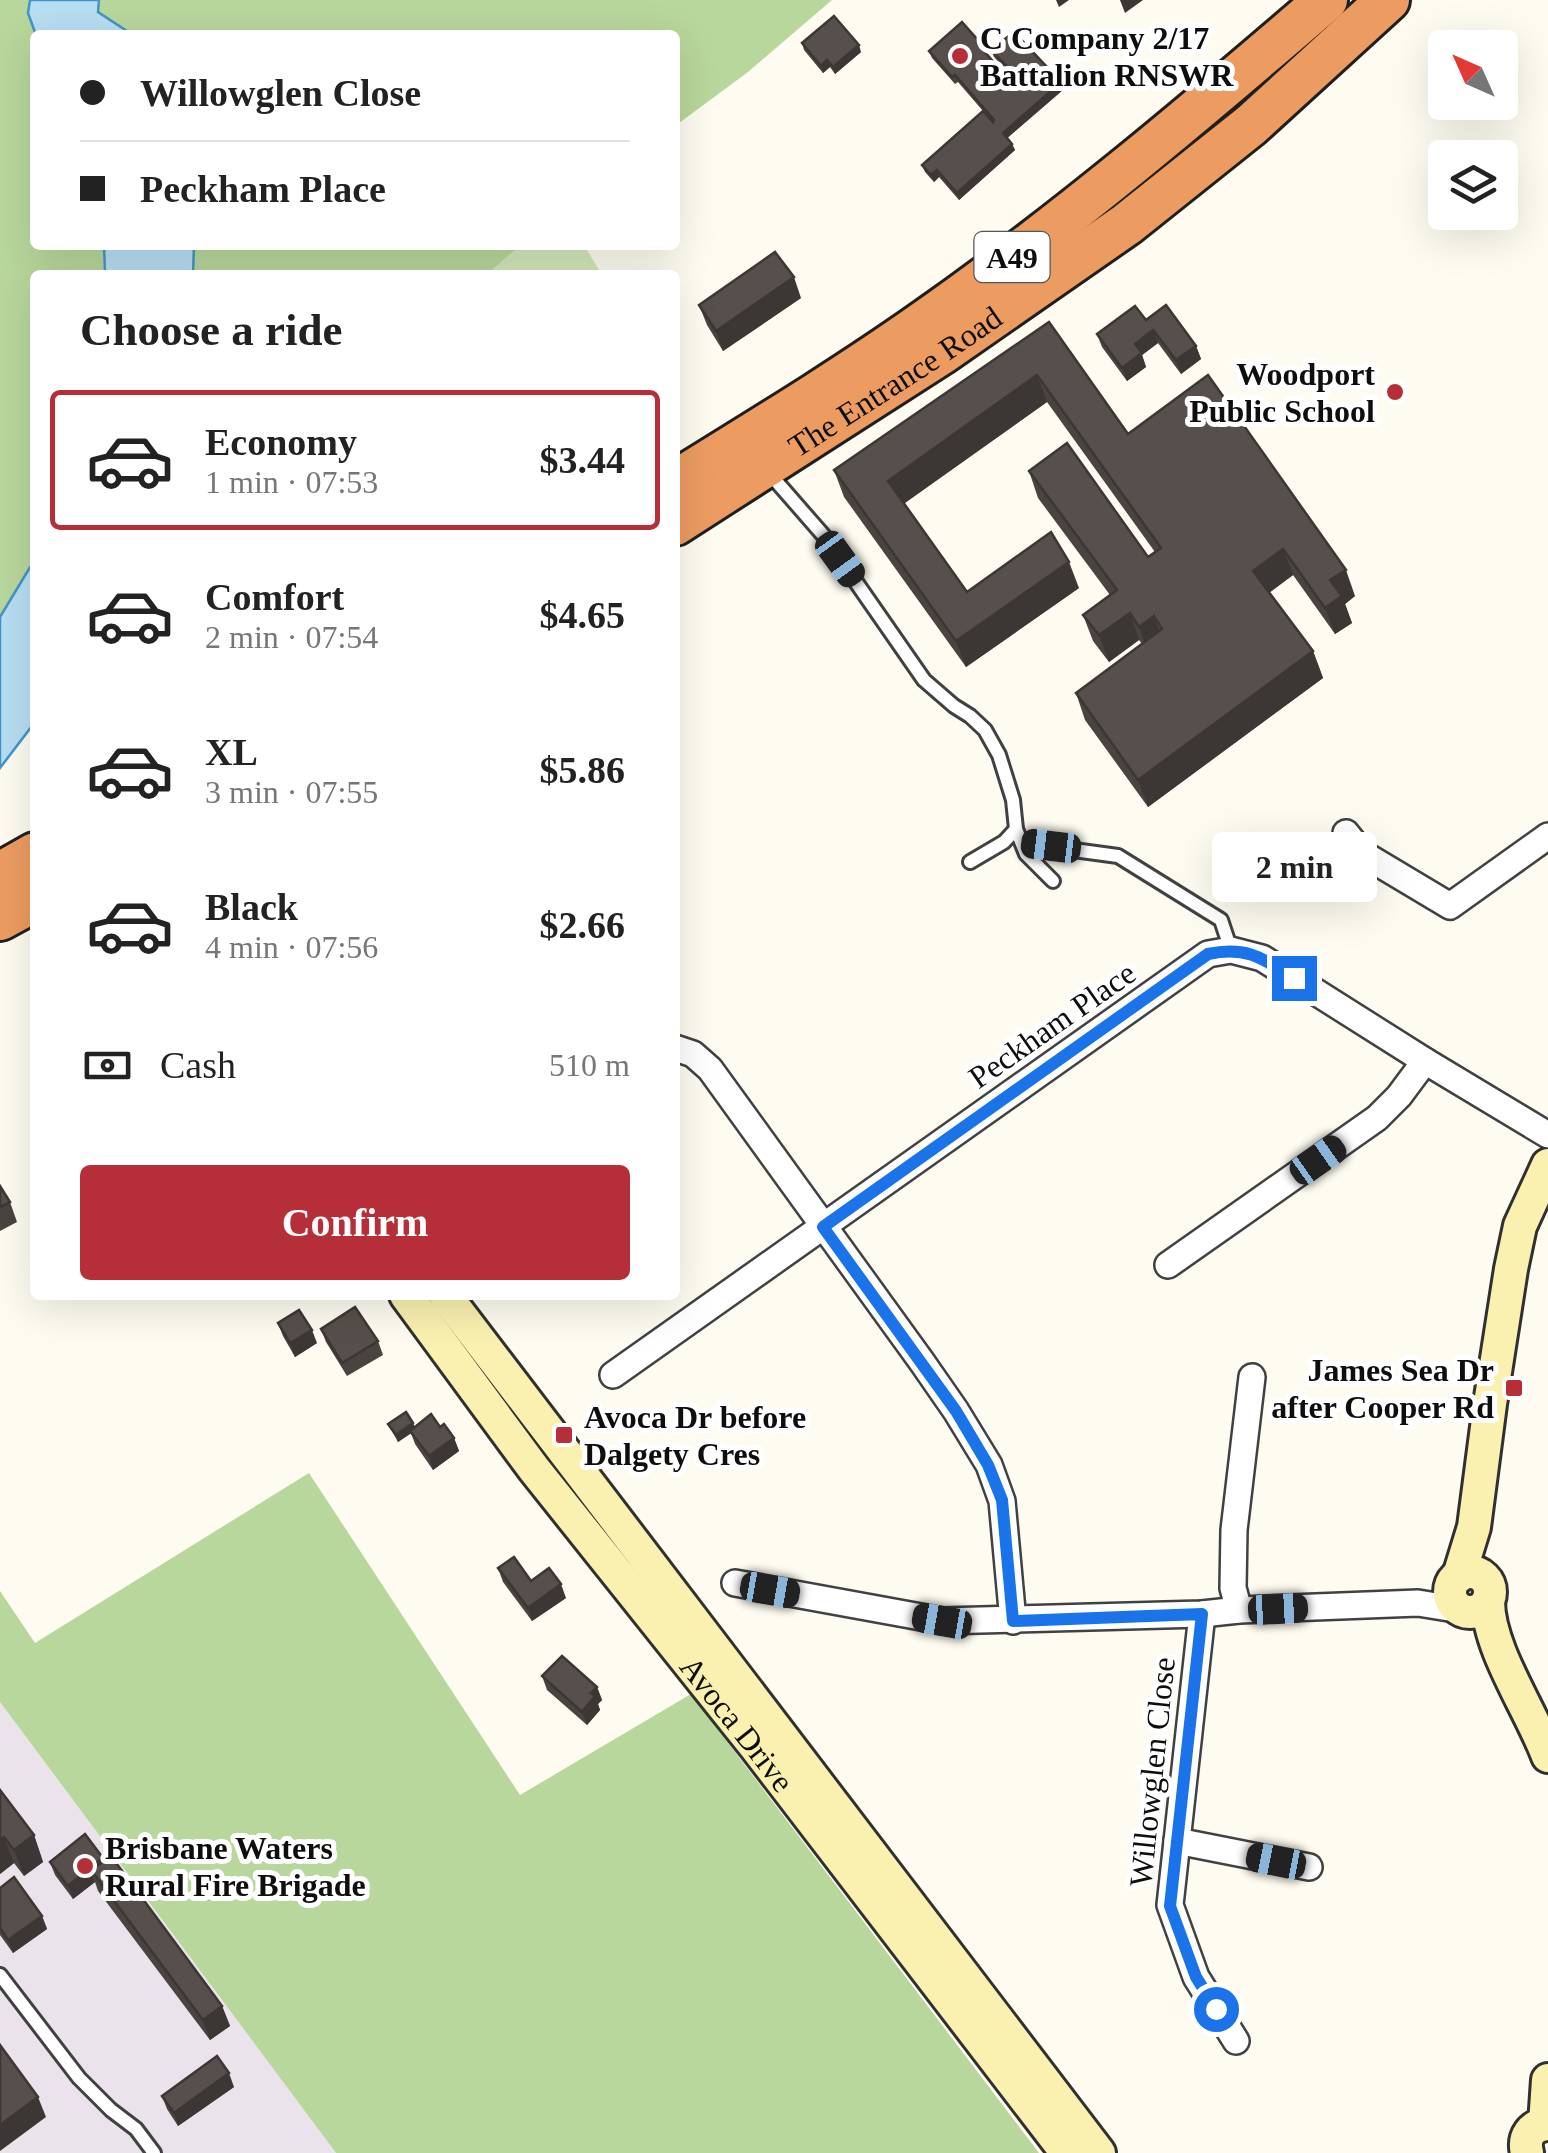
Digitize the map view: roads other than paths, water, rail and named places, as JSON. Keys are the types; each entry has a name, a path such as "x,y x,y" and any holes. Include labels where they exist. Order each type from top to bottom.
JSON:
{"highway":[{"name":"The Entrance Road","path":"680,479 924,322 1162,141 1326,0"},
{"name":"The Entrance Road","path":"680,521 942,352 1126,224 1251,125 1388,0"},
{"path":"0,874 30,857"}],"main road":[{"path":"1548,1165 1520,1226 1511,1269 1468,1593 1548,1756"},
{"name":"Avoca Drive","path":"410,1300 534,1470 755,1746 1067,2153"},
{"name":"Avoca Drive","path":"449,1300 1099,2153"},
{"path":"1527,2153 1529,2132 1547,2124 1548,2080"}],"street":[{"path":"1346,833 1363,854 1450,906 1548,836"},
{"path":"1231,950 1262,958 1548,1135"},
{"name":"Peckham Place","path":"613,1375 1208,954 1231,950"},
{"path":"680,1050 693,1054 710,1069 933,1378 988,1465 1002,1500 1013,1621"},
{"path":"1168,1265 1377,1118 1425,1062"},
{"path":"1240,1610 1233,1588 1234,1530 1252,1377"},
{"path":"735,1583 942,1621 1430,1604 1468,1593"},
{"name":"Willowglen Close","path":"1202,1614 1170,1906 1196,1977 1236,2041"},
{"path":"1177,1841 1309,1868"}],"lane":[{"path":"764,468 824,536 924,680 985,730 999,755 1013,800 1016,829 1026,854 1053,881"},
{"path":"970,862 1004,842 1016,829"},
{"path":"1022,843 1118,856 1221,920 1231,950"},
{"path":"0,1974 79,2078 136,2129 154,2153"}],"water":[{"path":"30,0 99,0 98,12 125,30 34,30 28,13"},
{"path":"104,250 194,250 193,270 105,270"},
{"path":"30,567 30,729 0,768 0,617"}],"place":[{"name":"C Company 2/17 Battalion RNSWR","path":"960,56"},
{"name":"Woodport Public School","path":"1395,392"},
{"name":"James Sea Dr after Cooper Rd","path":"1514,1388"},
{"name":"Avoca Dr before Dalgety Cres","path":"564,1435"},
{"name":"Brisbane Waters Rural Fire Brigade","path":"85,1866"}]}
